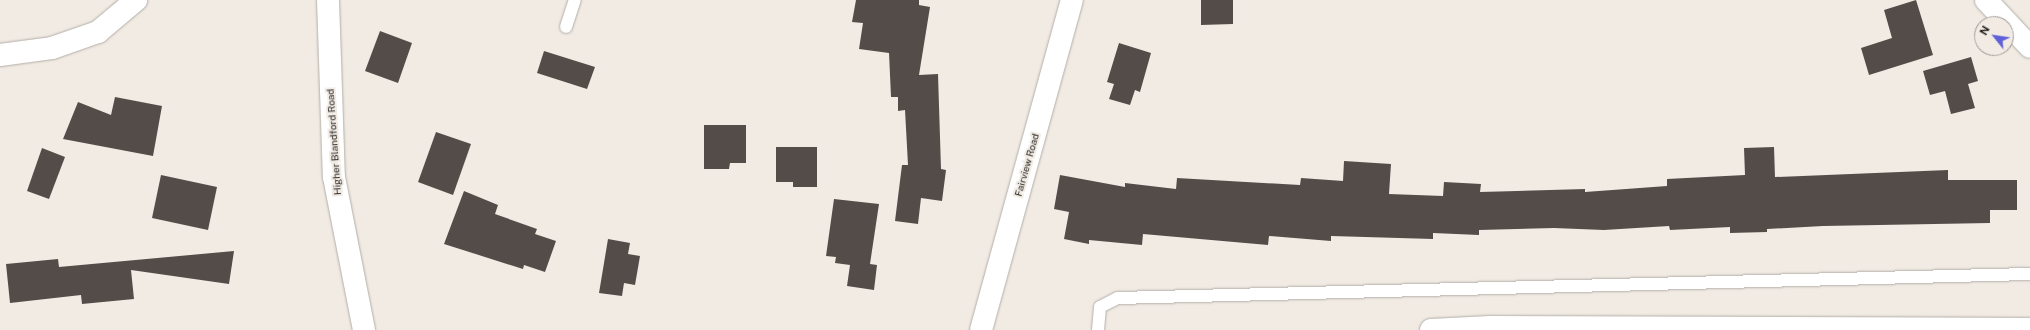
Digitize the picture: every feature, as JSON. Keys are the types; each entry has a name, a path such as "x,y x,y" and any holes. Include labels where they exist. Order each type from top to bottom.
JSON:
{"street":[{"path":"0,55 52,48 98,32 136,0"},
{"name":"Higher Blandford Road","path":"328,0 334,177 364,330"},
{"name":"Fairview Road","path":"981,330 1072,0"},
{"path":"1986,0 2030,47"},
{"path":"1431,330 1490,327 2030,329"}],"lane":[{"path":"566,28 575,0"},
{"path":"1098,330 1100,307 1118,298 2030,274"}],"building":[{"path":"856,0 919,0 919,5 930,7 919,75 938,74 941,169 946,170 942,201 921,198 918,224 895,221 902,165 908,165 905,110 898,111 898,97 891,97 889,53 859,49 863,23 852,22"},
{"path":"1201,0 1233,0 1233,24 1201,25"},
{"path":"1916,0 1933,55 1869,75 1861,48 1892,38 1884,10"},
{"path":"380,31 412,43 398,83 365,71"},
{"path":"1119,43 1151,53 1140,92 1135,90 1130,105 1109,99 1114,84 1107,82"},
{"path":"544,51 595,67 587,89 537,73"},
{"path":"1971,57 1978,81 1968,84 1975,108 1951,114 1945,91 1930,95 1923,71"},
{"path":"115,97 162,106 153,156 63,139 78,102 111,115"},
{"path":"704,125 746,125 746,163 730,163 729,169 704,169"},
{"path":"436,132 471,144 453,195 418,182"},
{"path":"776,147 817,147 817,187 793,187 793,182 776,182"},
{"path":"1774,147 1775,177 1948,170 1948,180 2017,180 2017,210 1990,210 1990,223 1823,226 1767,229 1767,232 1730,233 1730,227 1670,230 1669,226 1604,230 1554,228 1479,230 1479,235 1433,233 1433,239 1331,236 1331,241 1269,236 1268,245 1143,234 1142,245 1089,240 1089,244 1064,239 1069,212 1054,209 1060,175 1125,187 1125,183 1176,189 1177,178 1300,185 1301,178 1343,181 1344,161 1391,164 1389,194 1443,196 1444,182 1481,184 1480,192 1585,189 1585,192 1667,186 1667,179 1745,175 1744,148"},
{"path":"42,148 65,157 49,199 27,191"},
{"path":"161,175 217,187 208,230 152,218"},
{"path":"464,191 498,205 495,214 537,229 535,234 556,241 545,272 524,265 523,269 444,244"},
{"path":"834,199 879,204 870,264 877,265 874,290 847,286 850,265 835,263 836,257 826,256"},
{"path":"608,239 630,243 628,254 640,256 635,285 624,283 622,296 599,293"},
{"path":"234,251 229,284 131,270 134,299 82,304 81,295 10,303 6,264 58,259 59,267"}]}
